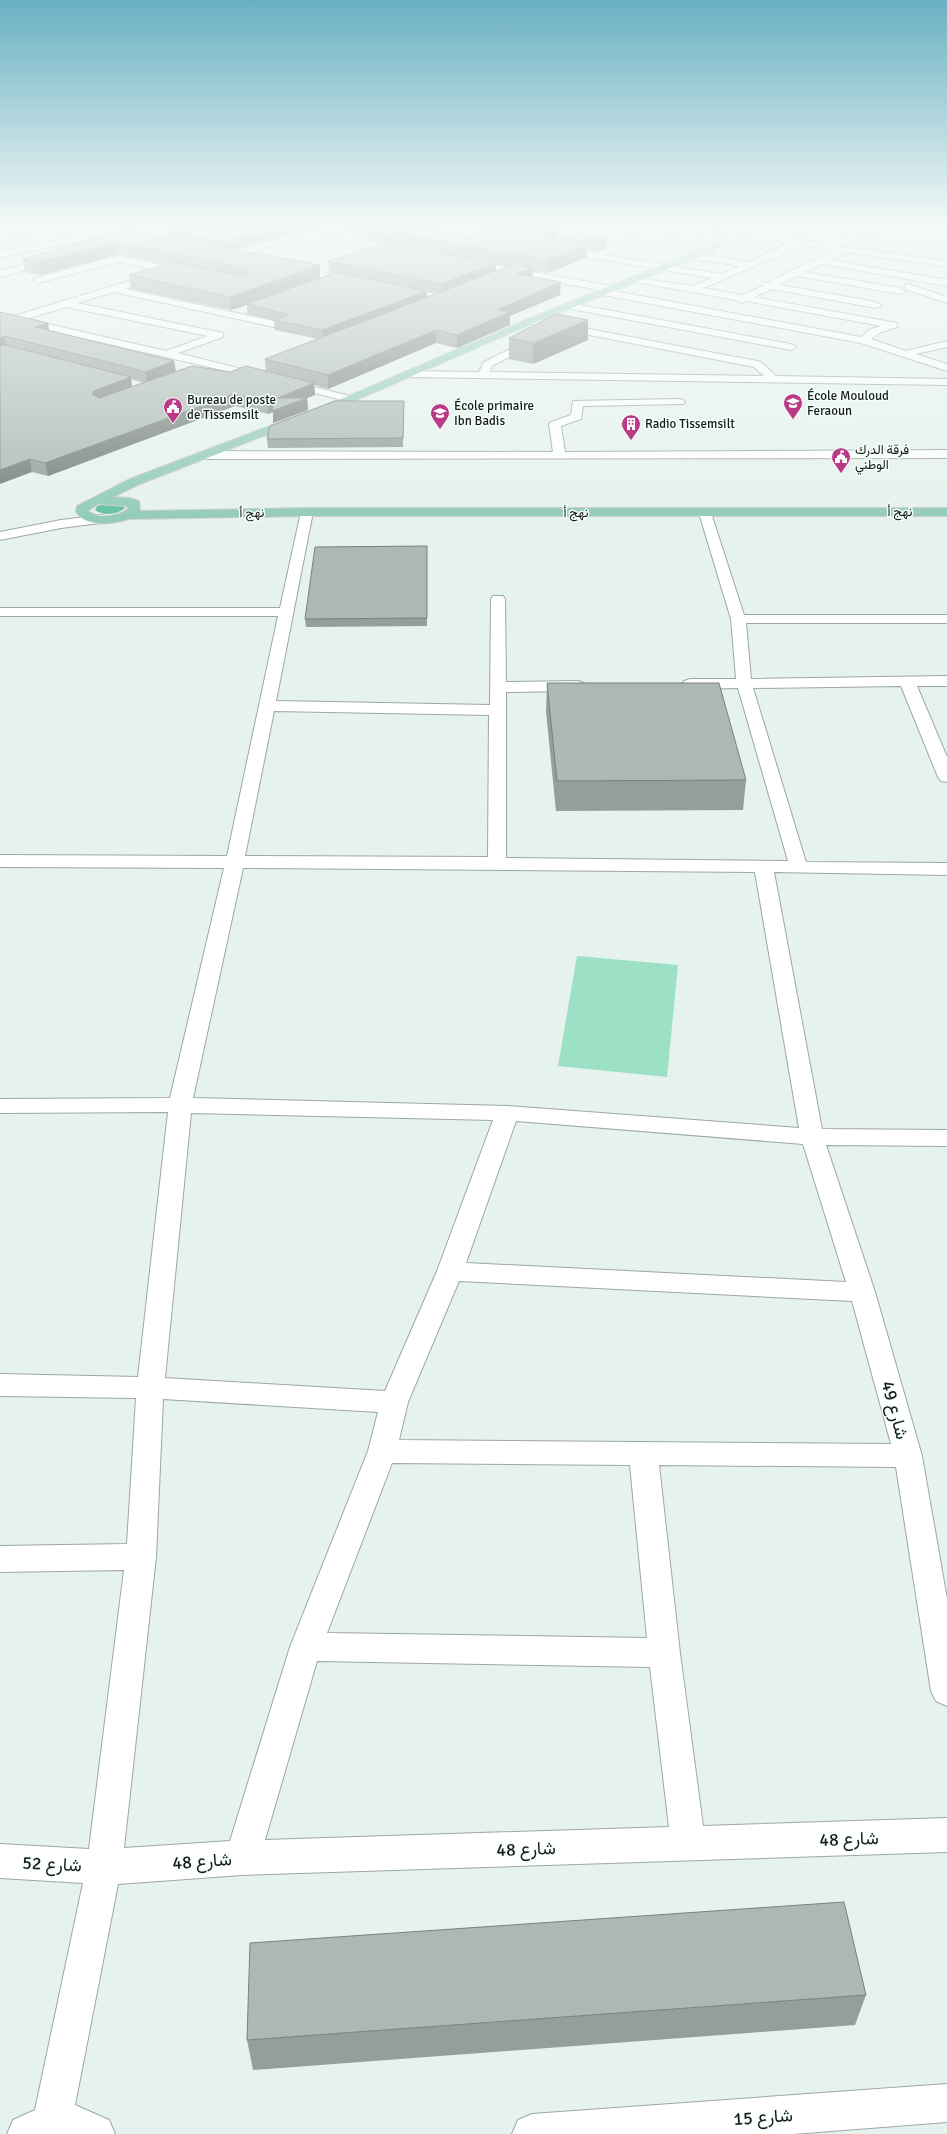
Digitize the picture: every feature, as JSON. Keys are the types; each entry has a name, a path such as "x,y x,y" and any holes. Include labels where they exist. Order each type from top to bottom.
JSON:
{"main road":[{"path":"180,465 161,477 130,507 103,519 84,515 82,509 136,481 350,399 520,326"},
{"path":"90,504 112,499 130,507"},
{"path":"151,502 172,509"},
{"name":"نهج أ","path":"130,507 172,509 204,514"},
{"name":"نهج أ","path":"130,507 204,514 307,512 947,512"}],"street":[{"path":"39,326 214,365 350,399"},
{"path":"166,354 219,335 171,326"},
{"path":"554,326 757,364 772,378"},
{"path":"591,333 608,326"},
{"path":"676,326 791,347"},
{"path":"649,344 687,326"},
{"path":"734,336 756,326"},
{"path":"784,326 863,340 947,368"},
{"path":"825,333 839,326"},
{"path":"863,340 875,331 892,326"},
{"path":"137,348 188,329"},
{"path":"484,375 488,364 550,332"},
{"path":"905,354 947,344"},
{"path":"192,373 214,365"},
{"path":"250,374 265,368"},
{"path":"407,374 772,378 947,382"},
{"path":"560,456 555,424 577,417 577,404 679,402"},
{"path":"206,455 560,456 947,454"},
{"path":"0,527 90,504"},
{"path":"95,2134 87,2128 70,2123 40,2129 104,1867 141,1557 150,1388 180,1104 235,862 307,512"},
{"path":"705,513 738,619 744,683 799,868"},
{"path":"0,536 61,524 103,519"},
{"path":"496,863 498,599"},
{"path":"0,612 286,612"},
{"path":"738,619 947,619"},
{"path":"907,681 947,778"},
{"path":"673,684 947,681"},
{"path":"498,687 593,685"},
{"path":"266,706 497,710"},
{"path":"0,862 496,863 947,869"},
{"name":"شارع 49","path":"764,867 812,1137 862,1292 908,1456 947,1691"},
{"path":"0,1106 180,1104 507,1113 812,1137 947,1138"},
{"path":"242,1858 306,1647 382,1451 394,1402 450,1271 507,1113"},
{"path":"450,1271 862,1292"},
{"path":"0,1385 150,1388 394,1402"},
{"path":"382,1451 643,1452 908,1456"},
{"path":"643,1452 664,1653 688,1844"},
{"path":"0,1558 141,1557"},
{"path":"306,1647 664,1653"},
{"name":"شارع 48","path":"104,1867 242,1858 947,1835"},
{"name":"شارع 52","path":"0,1861 104,1867"},
{"name":"شارع 15","path":"532,2134 947,2103"}],"green space":[{"path":"106,503 122,505 125,508 110,514 95,510 97,506"},
{"path":"577,956 678,965 667,1077 558,1066"}],"building":[{"path":"0,326 40,326 35,327 174,361 146,372 5,336 0,338"},
{"path":"301,326 334,326 322,330"},
{"path":"353,326 479,326 457,335 436,330 328,375 265,359"},
{"path":"533,326 575,326 533,343 509,338"},
{"path":"5,345 131,377 94,391 92,394 99,398 192,366 230,372 246,366 314,383 278,398 307,398 272,411 275,399 267,402 234,394 45,463 30,459 0,470 0,346"},
{"path":"335,401 404,401 403,438 267,439 270,426"},
{"path":"427,546 427,618 305,619 315,547"},
{"path":"547,683 719,683 746,780 557,781"},
{"path":"844,1902 866,1995 247,2040 250,1943"}],"place":[{"name":"École Mouloud Feraoun","path":"793,420"},
{"name":"Bureau de poste de Tissemsilt","path":"173,424"},
{"name":"École primaire Ibn Badis","path":"440,430"},
{"name":"Radio Tissemsilt","path":"631,441"},
{"name":"فرقة الدرك الوطني","path":"841,474"}]}
